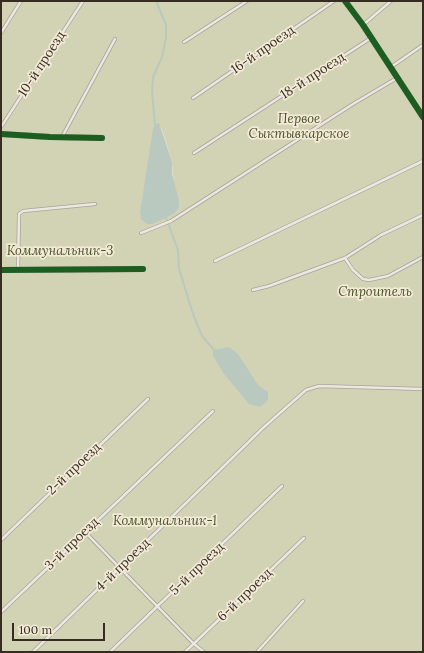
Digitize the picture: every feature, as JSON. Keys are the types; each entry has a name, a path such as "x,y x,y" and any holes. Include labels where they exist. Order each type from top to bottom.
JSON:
{"street":[{"path":"345,1 363,25 423,117"},
{"path":"1,134 62,138 102,138"},
{"path":"1,270 143,269"}],"lane":[{"path":"1,33 21,1"},
{"name":"10-й проезд","path":"1,127 83,1"},
{"path":"184,42 247,1"},
{"name":"16-й проезд","path":"193,98 334,1"},
{"path":"363,25 391,1"},
{"name":"18-й проезд","path":"194,154 371,38"},
{"path":"62,138 115,39"},
{"path":"390,67 423,45"},
{"path":"141,233 171,221 353,104 397,78"},
{"path":"417,109 423,106"},
{"path":"215,260 423,161"},
{"path":"18,270 18,214 23,211 95,204"},
{"path":"253,290 269,286 345,258 381,235 423,215"},
{"path":"345,258 353,270 363,279 369,280 388,276 423,257"},
{"name":"4-й проезд","path":"33,652 264,427 306,390 319,386 423,389"},
{"name":"2-й проезд","path":"1,540 148,399"},
{"name":"3-й проезд","path":"1,612 213,411"},
{"name":"5-й проезд","path":"110,652 282,486"},
{"path":"85,532 194,644 204,652"},
{"name":"6-й проезд","path":"185,652 304,538"},
{"path":"257,652 303,601"}],"green space":[{"path":"1,1 423,1 423,652 1,652","holes":["155,124 162,129 172,162 174,184 140,212"]}],"shaded area":[{"path":"159,123 172,162 172,174 179,201 179,207 175,213 153,224 147,224 141,219 140,212 153,129 155,124"},
{"path":"229,347 238,354 258,385 268,392 268,400 260,407 249,404 224,374 213,356 213,350"}],"waterway":[{"path":"155,125 152,91 153,77 162,57 166,38 166,25 156,1"},
{"path":"165,215 178,250 179,269 193,314 202,336 215,351"}],"cycle path":[{"path":"345,1 363,25 423,117"},
{"path":"1,134 102,138"},
{"path":"1,270 143,269"}],"park label":[{"name":"Первое Сыктывкарское","path":"299,126"},
{"name":"Коммунальник-3","path":"60,251"},
{"name":"Строитель","path":"375,292"},
{"name":"Коммунальник-1","path":"165,521"}]}
